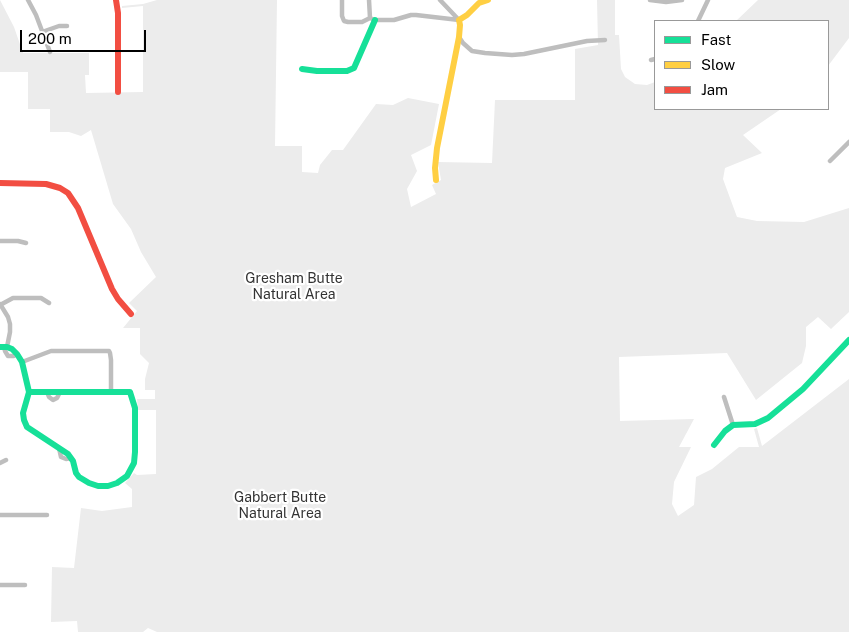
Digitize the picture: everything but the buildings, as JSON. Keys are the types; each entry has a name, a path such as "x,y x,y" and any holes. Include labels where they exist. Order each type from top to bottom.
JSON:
{"street":[{"path":"28,0 36,15 50,52"},
{"path":"116,0 118,13 118,92"},
{"path":"342,0 342,16 344,21 348,22 362,22 373,19 394,20 411,15 459,20 479,3 488,0"},
{"path":"302,69 347,71 354,68 373,19 369,0"},
{"path":"436,180 435,159 439,131 460,25 459,20 440,0"},
{"path":"650,0 666,2 682,0"},
{"path":"698,20 708,0"},
{"path":"42,32 60,26 67,26"},
{"path":"459,36 463,43 472,51 512,55 587,40 605,40"},
{"path":"830,161 849,142"},
{"path":"0,183 46,184 55,186 68,193 78,208 112,289 131,314"},
{"path":"0,241 26,243"},
{"path":"30,392 130,392 135,408 135,452 134,463 127,476 113,485 103,486 88,483 79,477 68,454 30,429 25,423 23,413 30,392 22,362 17,354 4,347 10,332 10,324 0,304 13,298 40,298 49,303"},
{"path":"714,445 725,431 733,425 755,424 768,418 803,389 849,340"},
{"path":"22,362 51,352 108,352 110,353 111,360 111,392"},
{"path":"724,397 733,425"},
{"path":"0,463 6,460"},
{"path":"0,515 48,515"},
{"path":"0,585 24,585"}],"green space":[{"path":"0,0 14,27 23,53 89,53 89,75 85,75 86,93 143,92 143,6 122,8 122,6 143,4 157,0 277,0 275,146 302,146 302,172 318,173 320,165 332,150 343,150 376,104 393,105 408,98 439,104 431,145 411,155 417,171 407,189 411,207 436,194 432,185 441,180 438,162 492,163 495,100 575,100 575,49 598,45 597,0 615,0 615,35 619,35 621,69 625,77 635,84 647,85 654,82 654,110 780,110 743,135 762,153 725,168 723,179 737,217 757,221 804,222 849,208 849,312 831,329 818,317 806,327 806,346 802,363 756,400 727,353 619,357 620,421 694,419 679,447 691,447 674,482 672,504 678,516 694,505 696,477 712,469 739,447 759,447 754,429 757,428 762,446 849,379 849,632 157,632 148,628 143,632 78,632 77,621 51,622 52,567 74,568 81,508 102,511 132,507 132,489 125,483 134,473 137,475 156,474 156,410 138,410 137,399 155,399 155,390 145,390 145,379 149,363 140,354 140,328 123,328 137,311 129,303 156,277 141,252 131,229 113,204 91,130 81,136 69,132 50,132 50,109 28,109 28,72 0,72"},
{"path":"758,0 849,0 849,38 829,65 829,20 737,20"}],"traffic: fast":[{"path":"302,69 347,71 354,68 375,20"},
{"path":"714,445 725,431 733,425 755,424 768,418 803,389 849,340"},
{"path":"0,347 12,349 22,362 29,392 23,413 27,427 68,454 73,461 76,473 89,483 98,486 108,486 117,483 127,476 134,463 135,452 135,408 130,392 29,392"}],"traffic: slow":[{"path":"436,180 437,148 459,37 459,20 479,3 488,0"}],"traffic: jam":[{"path":"116,0 118,13 118,92"},
{"path":"0,183 46,184 60,188 68,193 78,208 112,289 131,314"}],"park label":[{"name":"Gresham Butte Natural Area","path":"294,288"},
{"name":"Gabbert Butte Natural Area","path":"280,506"}]}
